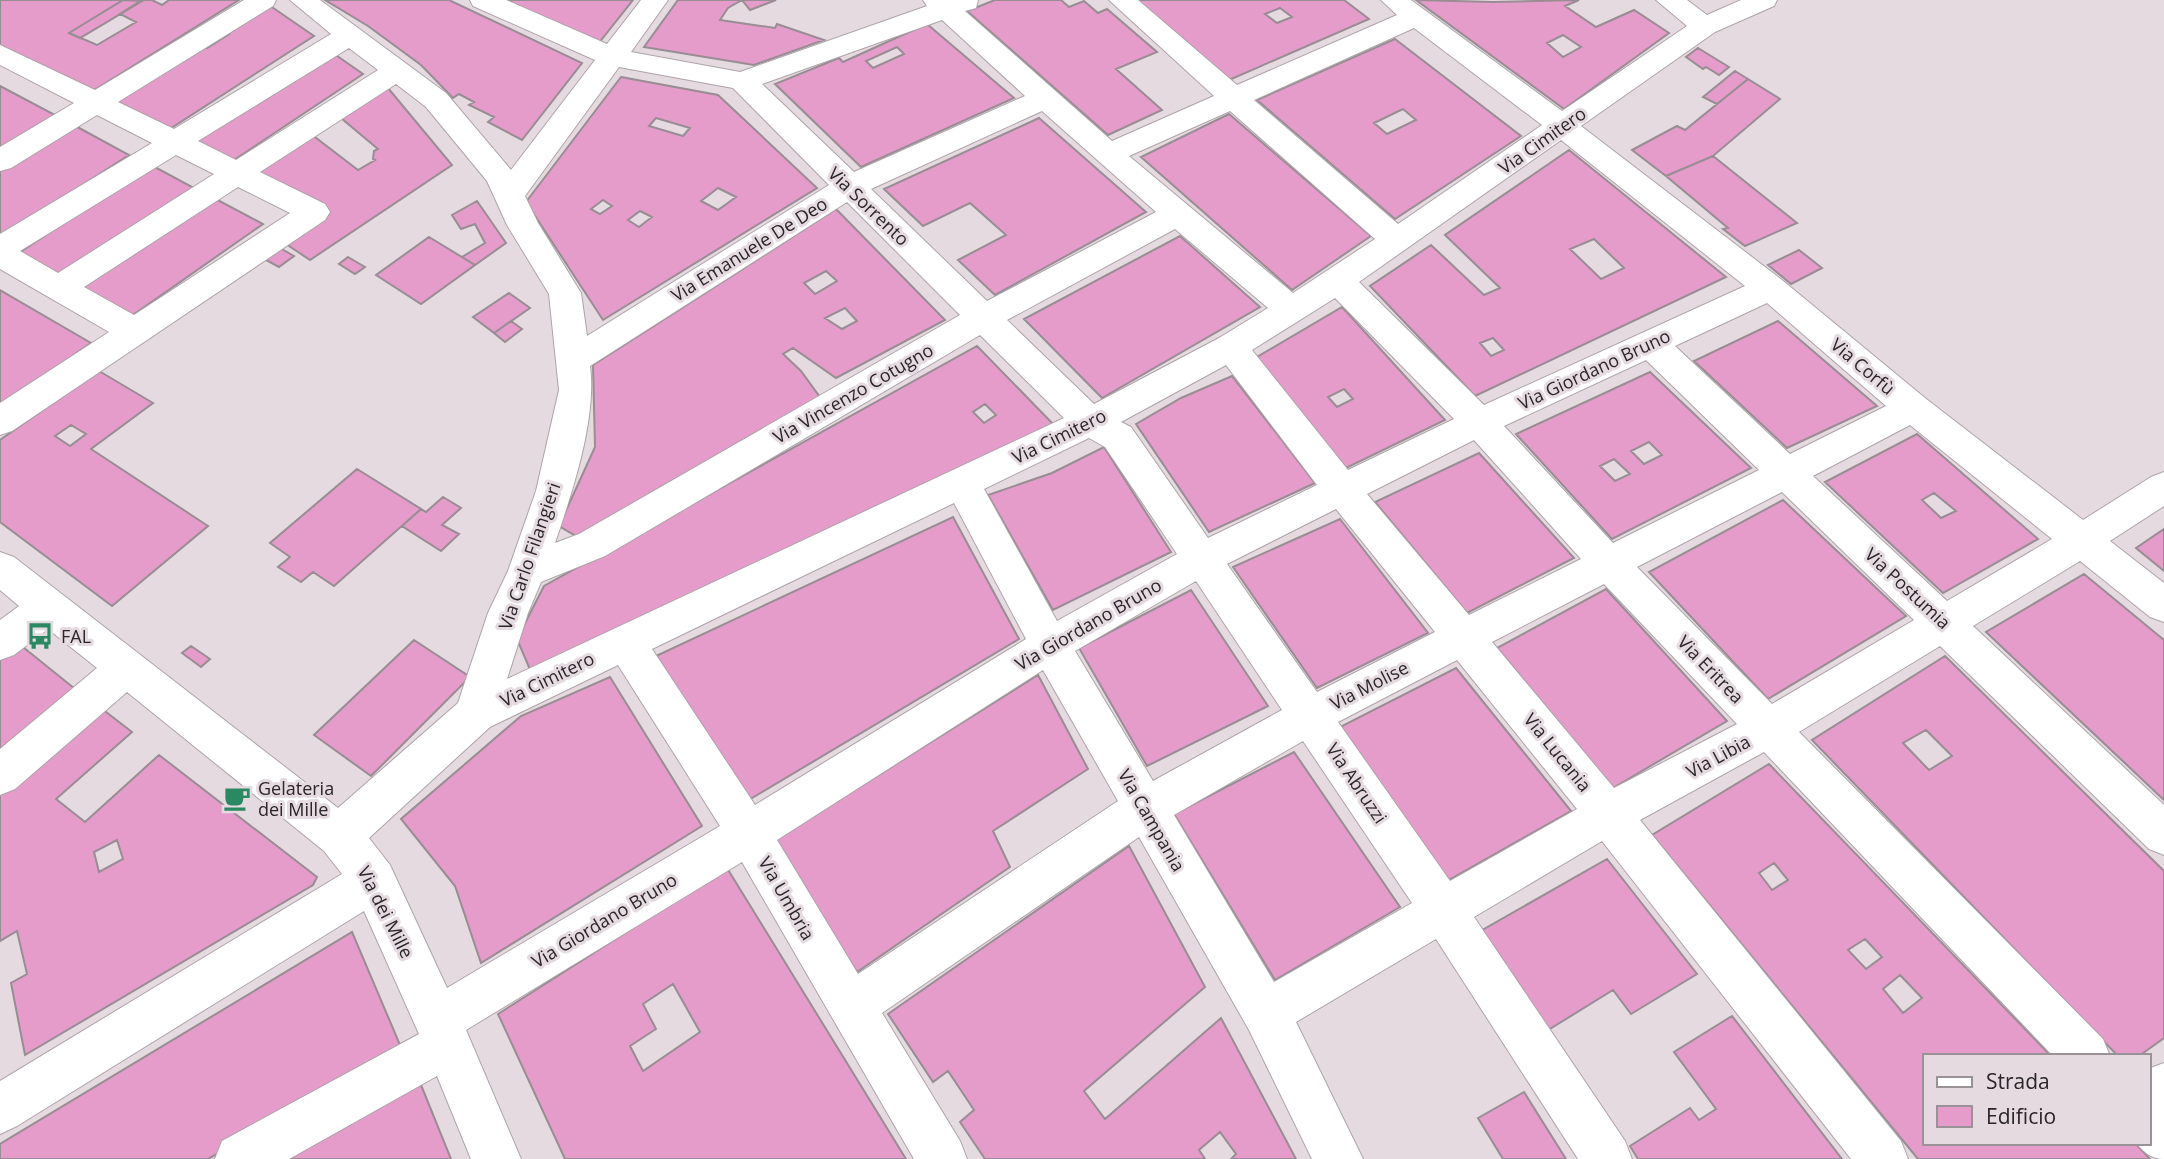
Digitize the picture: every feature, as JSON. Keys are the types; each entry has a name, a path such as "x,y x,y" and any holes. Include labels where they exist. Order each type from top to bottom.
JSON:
{"street":[{"path":"0,161 263,0"},
{"name":"Via Carlo Filangieri","path":"303,0 436,100 500,177 565,293 576,390 554,491 527,571 508,613 475,714"},
{"path":"483,0 612,57 742,81 952,3 1045,98 1291,310"},
{"path":"509,195 655,0"},
{"path":"1122,0 1396,240"},
{"path":"1669,0 1705,26"},
{"name":"Via Cimitero","path":"339,836 475,714 1090,422 1231,347 1338,281 1705,26 1763,0"},
{"path":"1108,154 1233,98 1405,8"},
{"name":"Via Corfù","path":"1405,8 1563,126 1770,288 1913,408 2164,605"},
{"path":"134,331 0,252 351,35"},
{"path":"0,54 314,212 0,421"},
{"path":"59,288 397,70"},
{"name":"Via Sorrento","path":"742,81 1090,422"},
{"name":"Via Emanuele De Deo","path":"574,360 848,187 1045,98"},
{"name":"Via Vincenzo Cotugno","path":"527,571 592,545 984,317 1179,213"},
{"name":"Via Eritrea","path":"1338,281 1479,422 1607,562 2084,1054"},
{"name":"Via Giordano Bruno","path":"240,1159 443,1032 749,833 1050,645 1203,558 1479,422 1770,288"},
{"name":"Via Postumia","path":"1650,343 2164,834"},
{"name":"Via Lucania","path":"1231,347 1343,491 1608,814 1883,1159"},
{"name":"Via Molise","path":"851,1006 1145,808 1311,715 1913,408"},
{"name":"Via Abruzzi","path":"1090,422 1118,437 1203,558 1444,911 1606,1159"},
{"name":"Via Campania","path":"962,483 1050,645 1266,1013 1338,1159"},
{"name":"Via Libia","path":"1266,1013 1608,814 1769,728 2082,540 2164,487"},
{"name":"Via dei Mille","path":"0,568 339,836 373,880 443,1032 496,1159"},
{"path":"0,643 48,606"},
{"name":"Via Umbria","path":"625,642 749,833 942,1159"},
{"path":"0,775 126,668"},
{"path":"0,1109 373,880"},
{"path":"2150,1123 2164,1137"}],"building":[{"path":"0,0 123,0 69,33 97,45 136,22 120,14 142,0 152,0 162,5 169,0 239,0 88,94 0,50"},
{"path":"123,0 142,1 80,38 69,33"},
{"path":"325,0 449,0 582,63 522,140 488,122 494,117 469,105 474,102 459,94 453,98 421,65 368,26"},
{"path":"506,0 633,0 598,44"},
{"path":"678,0 742,0 728,8 720,20 775,28 777,24 824,40 754,65 644,47"},
{"path":"742,0 776,0 750,10"},
{"path":"995,0 1061,0 1069,7 1084,1 1098,13 1107,9 1157,52 1116,69 1162,110 1108,135 967,11"},
{"path":"1132,0 1344,0 1369,19 1229,80","holes":["1280,8 1292,17 1277,23 1265,14"]},
{"path":"1416,0 1579,0 1565,6 1596,27 1634,10 1669,33 1564,109","holes":["1563,35 1581,47 1563,57 1547,43"]},
{"path":"266,3 314,36 165,132 103,102 199,44 207,48 229,34 221,30"},
{"path":"927,24 1014,98 861,167 775,84 839,58 843,62","holes":["897,47 904,54 873,68 866,61"]},
{"path":"1395,39 1521,136 1395,219 1257,100","holes":["1403,109 1416,120 1387,134 1374,123"]},
{"path":"1698,48 1729,67 1719,75 1706,67 1703,69 1686,57"},
{"path":"330,51 363,74 228,164 189,143"},
{"path":"1735,71 1748,79 1717,104 1703,97"},
{"path":"621,77 718,95 817,188 603,320 526,202","holes":["656,118 690,128 683,136 649,126","718,188 736,197 718,210 701,201","603,200 612,206 600,214 591,209","640,211 652,217 639,227 628,220"]},
{"path":"1748,79 1780,99 1713,156 1666,176 1632,150 1677,126 1685,130"},
{"path":"383,82 452,165 310,260 286,244 328,215 247,173 307,131 358,170 375,160 374,151 378,149 335,113"},
{"path":"0,86 55,115 0,148"},
{"path":"1229,114 1371,236 1292,290 1141,157"},
{"path":"1039,118 1146,212 995,295 958,260 1006,235 970,203 923,226 884,189"},
{"path":"70,123 129,155 0,238 0,166"},
{"path":"1569,150 1726,277 1475,396 1370,286 1431,245 1484,295 1500,288 1445,235","holes":["1594,239 1624,268 1601,279 1570,249","1493,338 1504,350 1491,356 1480,343"]},
{"path":"1713,156 1797,223 1745,246 1723,229 1728,228 1666,176"},
{"path":"151,165 194,188 59,277 19,253"},
{"path":"212,197 263,224 130,317 79,288"},
{"path":"477,201 506,243 475,265 462,257 485,243 475,224 461,229 452,215"},
{"path":"836,209 945,320 836,378 793,348 783,354 801,371 822,400 581,539 559,526 595,447 593,365","holes":["826,271 837,281 815,294 804,283","845,308 857,321 842,329 825,318"]},
{"path":"1180,236 1260,307 1102,398 1024,319"},
{"path":"429,237 475,265 421,304 376,275"},
{"path":"280,248 294,256 279,267 264,259"},
{"path":"1799,250 1822,268 1791,284 1768,265"},
{"path":"348,257 365,267 355,274 339,264"},
{"path":"0,290 91,343 0,406"},
{"path":"509,293 530,308 494,333 473,317"},
{"path":"1342,307 1445,420 1346,468 1257,357","holes":["1344,389 1353,399 1337,407 1328,397"]},
{"path":"511,321 522,329 505,342 494,333"},
{"path":"1778,321 1877,406 1787,448 1694,361"},
{"path":"977,346 1054,425 531,672 517,639 544,586","holes":["985,404 996,415 984,423 973,412"]},
{"path":"99,371 153,403 91,449 208,526 112,606 0,522 0,440","holes":["71,425 86,434 70,446 55,436"]},
{"path":"1650,372 1751,468 1612,539 1516,434","holes":["1649,442 1662,455 1644,464 1631,451","1614,459 1630,474 1615,481 1600,466"]},
{"path":"1232,376 1315,483 1209,532 1136,424 1181,398"},
{"path":"1917,434 2038,539 1943,593 1825,482","holes":["1934,493 1956,511 1941,518 1922,500"]},
{"path":"1104,447 1171,552 1053,610 988,495 1052,473"},
{"path":"1479,453 1574,558 1467,613 1375,502"},
{"path":"357,469 421,509 334,586 313,572 301,582 278,567 290,557 270,543"},
{"path":"443,497 461,508 442,525 459,534 441,551 402,526 421,509 426,512"},
{"path":"1783,500 1906,616 1768,699 1649,572"},
{"path":"953,517 1019,639 747,801 654,657"},
{"path":"1340,519 1428,633 1317,688 1233,567"},
{"path":"2164,529 2164,571 2136,548"},
{"path":"2084,574 2164,640 2164,800 1986,632"},
{"path":"1606,589 1727,721 1613,788 1497,648"},
{"path":"1191,590 1268,706 1147,766 1079,648"},
{"path":"414,640 470,677 371,776 314,735"},
{"path":"18,643 80,693 0,761 0,658"},
{"path":"191,646 210,659 201,667 182,653"},
{"path":"1945,656 2164,871 2164,1038 2142,1054 2116,1054 1812,740","holes":["1926,730 1952,756 1929,770 1903,743"]},
{"path":"1456,668 1571,811 1447,881 1340,727"},
{"path":"1038,675 1088,769 993,831 1010,867 857,972 773,841"},
{"path":"610,677 702,826 481,963 455,886 401,819 521,716"},
{"path":"97,705 132,732 56,799 85,822 159,755 317,877 313,885 25,1055 11,983 27,974 17,931 0,941 0,789","holes":["117,840 123,859 99,872 94,852"]},
{"path":"1294,752 1400,907 1275,980 1174,814"},
{"path":"1769,764 2049,1054 1923,1054 1923,1145 2137,1145 2150,1159 1918,1159 1652,835","holes":["1774,863 1788,880 1772,890 1759,873","1865,939 1882,957 1866,969 1848,950","1900,975 1922,998 1903,1013 1883,989"]},
{"path":"1129,846 1205,987 1084,1091 1105,1119 1221,1018 1296,1159 1231,1159 1236,1154 1220,1132 1199,1150 1205,1159 985,1159 960,1122 974,1110 948,1071 933,1082 888,1014"},
{"path":"1607,859 1697,974 1631,1014 1613,990 1545,1032 1477,933"},
{"path":"727,868 906,1159 565,1159 498,1014","holes":["673,984 700,1032 643,1071 630,1046 656,1029 643,1004"]},
{"path":"352,932 403,1052 208,1159 0,1159 0,1144"},
{"path":"1732,1016 1842,1159 1638,1159 1630,1146 1690,1108 1699,1120 1716,1109 1674,1052"},
{"path":"419,1080 451,1159 282,1159"},
{"path":"1524,1092 1566,1159 1503,1159 1478,1118"}],"place":[{"name":"FAL","path":"40,636"},
{"name":"Gelateria dei Mille","path":"237,798"}]}
